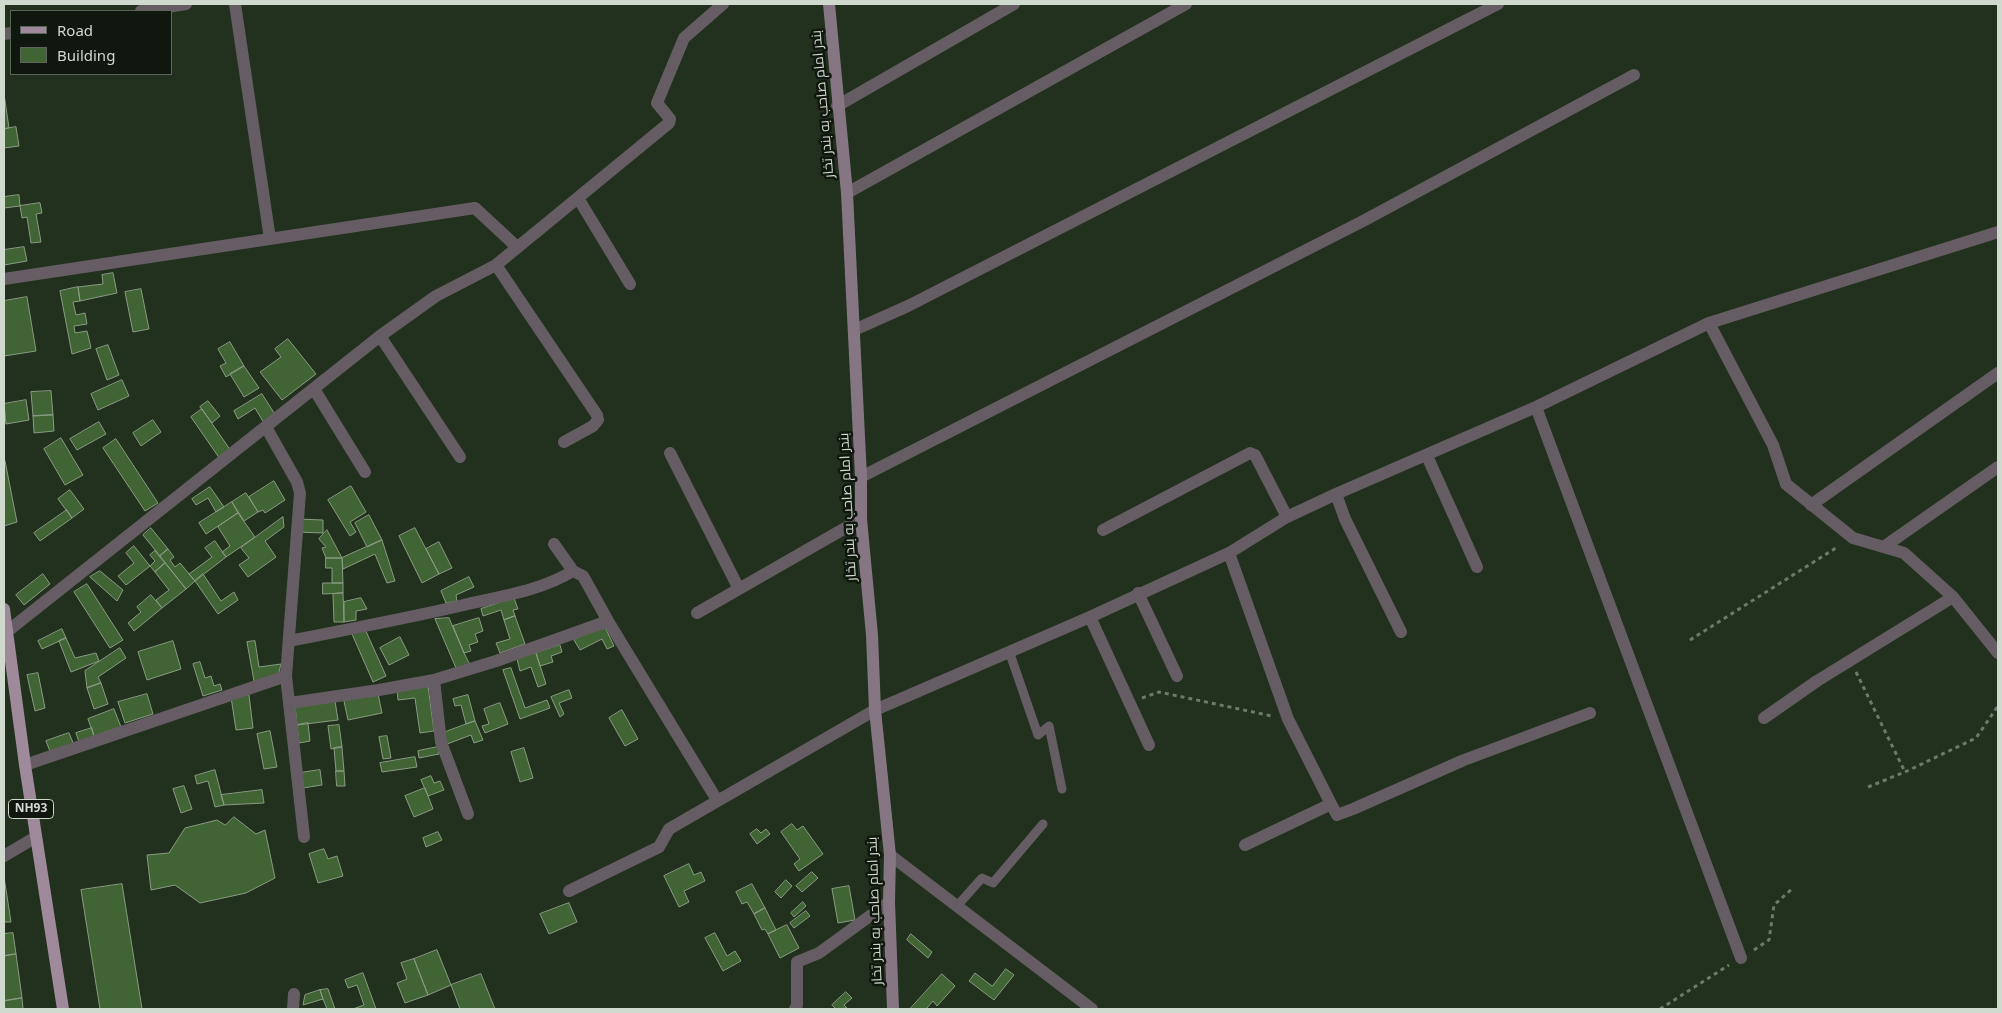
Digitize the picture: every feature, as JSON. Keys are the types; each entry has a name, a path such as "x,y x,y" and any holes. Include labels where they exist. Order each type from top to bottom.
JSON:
{"main road":[{"name":"بندر امام صاحب به بندر تخار","path":"829,4 837,106 847,194 862,477 861,519 872,634 875,710 890,855 889,902 893,1009"},
{"name":"NH93","path":"4,609 24,765 63,1009"}],"street":[{"path":"147,10 186,4"},
{"path":"235,4 270,239"},
{"path":"6,632 380,336 436,296 496,265 669,123 670,119 657,103 684,38 723,4"},
{"path":"837,106 1014,4"},
{"path":"847,194 1186,4"},
{"path":"854,330 908,306 1498,4"},
{"path":"862,477 1365,220 1634,75"},
{"path":"578,198 630,284"},
{"path":"4,279 475,208 517,247"},
{"path":"569,891 659,847 669,829 875,710 1090,617 1138,593 1229,553 1287,517 1336,494 1536,407 1709,323 1998,232"},
{"path":"496,265 597,415 598,420 593,426 564,442"},
{"path":"1709,323 1773,446 1786,484 1853,538 1904,553 1953,597 1998,653"},
{"path":"380,336 460,457"},
{"path":"1811,505 1998,373"},
{"path":"314,389 365,472"},
{"path":"1536,407 1740,958"},
{"path":"266,427 297,482 300,493 286,676 304,837"},
{"path":"670,453 739,589"},
{"path":"1103,530 1250,453 1255,455 1287,517"},
{"path":"1427,456 1477,567"},
{"path":"1885,546 1998,467"},
{"path":"1336,494 1345,520 1401,632"},
{"path":"697,613 861,519"},
{"path":"554,544 573,571 583,576 608,621 717,800"},
{"path":"1229,553 1288,719 1336,815 1464,760 1590,713"},
{"path":"289,641 442,611 518,593 573,571"},
{"path":"1138,593 1177,676"},
{"path":"1764,718 1850,660 1953,597"},
{"path":"1090,617 1149,745"},
{"path":"290,703 434,680 496,661 608,621"},
{"path":"24,765 286,676"},
{"path":"434,680 441,742 468,814"},
{"path":"1244,845 1331,804"},
{"path":"4,856 36,837"},
{"path":"890,855 1092,1009"},
{"path":"795,1009 798,1005 797,962 819,953 889,902"},
{"path":"293,1009 294,994"}],"lane":[{"path":"1009,651 1038,735 1049,726 1062,789"},
{"path":"957,906 982,878 993,883 1043,824"}],"path":[{"path":"1690,640 1853,538"},
{"path":"1850,660 1905,772"},
{"path":"1129,702 1159,692 1288,719"},
{"path":"1868,787 1905,772 1976,738 1998,706"},
{"path":"1660,1009 1769,940 1774,905 1793,888"}],"building":[{"path":"4,94 9,128 4,129"},
{"path":"16,127 19,146 4,148 4,129"},
{"path":"19,195 20,206 4,208 4,197"},
{"path":"40,203 42,213 36,214 41,242 31,243 27,217 22,218 20,206"},
{"path":"24,247 27,261 4,265 4,250"},
{"path":"113,273 117,293 80,301 78,287 103,284 102,275"},
{"path":"78,287 80,301 73,302 76,315 85,313 87,324 74,326 75,333 87,331 91,348 72,354 60,291"},
{"path":"141,289 149,329 133,332 125,292"},
{"path":"27,297 36,351 4,356 4,301"},
{"path":"288,339 316,374 282,400 260,372 281,357 275,349"},
{"path":"230,342 244,366 226,377 220,366 226,363 218,349"},
{"path":"108,345 119,375 107,380 96,349"},
{"path":"244,366 259,388 244,397 230,374"},
{"path":"122,380 129,396 98,410 91,394"},
{"path":"51,391 53,415 33,416 31,392"},
{"path":"262,394 276,416 264,423 255,408 238,419 234,411"},
{"path":"26,400 29,420 6,424 4,404"},
{"path":"208,401 220,416 212,423 200,407"},
{"path":"202,409 231,451 220,459 191,417"},
{"path":"53,415 54,431 34,433 33,416"},
{"path":"153,420 161,432 141,446 133,433"},
{"path":"99,422 106,434 77,450 70,439"},
{"path":"61,438 83,475 65,485 44,449"},
{"path":"116,439 158,503 145,511 103,448"},
{"path":"4,462 17,522 4,526"},
{"path":"274,481 285,500 265,513 263,510 258,512 249,497"},
{"path":"351,486 366,512 350,522 356,532 350,536 328,500"},
{"path":"210,487 224,507 216,512 208,498 196,505 192,499"},
{"path":"70,490 84,509 72,518 58,499"},
{"path":"246,493 258,512 244,521 232,502"},
{"path":"232,502 238,513 206,534 199,523"},
{"path":"67,510 72,518 40,541 34,533"},
{"path":"238,513 255,537 226,557 222,552 230,546 218,527"},
{"path":"369,515 382,540 367,547 355,523"},
{"path":"283,517 284,527 265,541 276,557 248,577 239,565 249,558 241,548"},
{"path":"298,519 323,520 323,533 297,532"},
{"path":"151,528 168,549 160,556 143,535"},
{"path":"415,528 439,574 422,583 399,536"},
{"path":"327,530 342,558 326,558 322,548 326,547 319,539"},
{"path":"382,540 395,581 387,583 375,554 343,569 342,558"},
{"path":"215,541 226,557 195,581 189,574 212,557 205,548"},
{"path":"439,542 452,568 439,574 426,549"},
{"path":"134,546 150,566 126,585 118,576 134,563 126,553"},
{"path":"168,549 174,557 170,560 175,567 180,563 195,581 186,589 160,556"},
{"path":"155,551 165,563 155,572 150,566 155,561 150,555"},
{"path":"326,558 342,558 343,583 332,583 332,568 326,568"},
{"path":"165,563 186,589 162,608 156,600 169,590 155,572"},
{"path":"100,571 123,590 117,601 90,577"},
{"path":"43,574 50,584 24,605 16,595"},
{"path":"203,574 221,601 234,592 238,600 218,614 195,581"},
{"path":"469,577 474,587 456,595 457,601 446,603 441,591"},
{"path":"323,583 343,583 343,593 323,594"},
{"path":"87,584 123,640 110,648 74,592"},
{"path":"343,593 344,622 334,622 333,594"},
{"path":"151,595 162,608 134,631 128,623 141,612 137,607"},
{"path":"361,598 367,609 356,611 356,620 344,622 344,602"},
{"path":"514,598 518,609 513,610 515,616 504,620 501,610 483,616 481,609"},
{"path":"515,616 525,644 500,653 496,643 510,639 504,620"},
{"path":"449,618 470,665 456,668 435,619"},
{"path":"479,618 483,631 475,634 478,642 469,645 471,651 464,653 453,626"},
{"path":"604,625 614,646 607,649 602,639 580,650 574,640"},
{"path":"62,629 66,638 42,649 38,641"},
{"path":"365,629 386,676 373,682 352,634"},
{"path":"400,637 409,655 389,665 380,648"},
{"path":"66,638 75,658 96,653 99,661 71,672 59,641"},
{"path":"173,641 181,669 147,680 138,652"},
{"path":"255,641 259,667 281,664 278,676 254,681 247,642"},
{"path":"560,645 562,652 551,656 553,662 540,666 536,653"},
{"path":"120,648 126,658 98,677 101,683 87,688 85,671"},
{"path":"536,653 546,684 538,687 531,667 520,671 517,659"},
{"path":"200,662 205,678 211,676 214,686 220,684 222,690 203,696 193,664"},
{"path":"511,668 525,708 547,700 550,708 520,719 503,670"},
{"path":"38,673 45,708 35,711 27,675"},
{"path":"101,683 108,704 94,709 87,688"},
{"path":"428,686 434,731 420,733 415,698 398,700 397,690"},
{"path":"569,690 572,698 559,703 564,714 560,717 551,697"},
{"path":"147,694 153,714 125,723 118,702"},
{"path":"378,694 382,713 348,720 344,701"},
{"path":"249,695 253,728 236,730 231,697"},
{"path":"468,695 475,721 466,724 461,705 455,706 453,699"},
{"path":"335,701 338,720 297,725 295,706"},
{"path":"500,703 508,724 485,733 482,726 489,724 484,709"},
{"path":"114,709 121,727 94,736 88,719"},
{"path":"622,710 638,739 625,746 609,718"},
{"path":"475,721 483,740 474,743 471,735 447,744 443,733"},
{"path":"308,723 310,741 299,743 297,725"},
{"path":"339,725 342,747 331,749 328,726"},
{"path":"92,728 94,736 79,742 76,733"},
{"path":"270,731 277,767 264,769 257,734"},
{"path":"69,733 74,745 51,754 46,741"},
{"path":"387,736 391,758 383,759 379,737"},
{"path":"342,747 344,771 336,771 334,748"},
{"path":"438,747 439,754 419,758 418,751"},
{"path":"524,748 533,778 520,782 511,752"},
{"path":"415,757 417,767 382,772 380,763"},
{"path":"215,770 224,805 215,807 208,781 197,784 195,776"},
{"path":"320,770 322,785 303,788 300,773"},
{"path":"336,771 344,771 345,786 337,786"},
{"path":"431,776 434,783 440,781 444,790 428,796 421,780"},
{"path":"184,786 192,809 181,813 173,789"},
{"path":"425,788 433,809 414,817 405,796"},
{"path":"262,790 264,803 224,805 221,795"},
{"path":"234,817 256,834 265,830 275,878 246,893 200,903 175,885 151,890 147,855 169,853 185,828 217,820 225,825"},
{"path":"792,824 797,830 803,826 823,854 799,871 794,864 800,859 781,832"},
{"path":"757,829 761,833 766,829 770,834 757,844 750,834"},
{"path":"438,832 442,840 426,847 423,838"},
{"path":"324,849 328,859 337,856 343,876 318,883 309,854"},
{"path":"689,864 694,875 701,872 705,881 684,891 689,902 679,907 664,876"},
{"path":"812,872 818,878 802,892 796,886"},
{"path":"4,877 11,922 4,922"},
{"path":"786,880 792,886 781,898 775,892"},
{"path":"122,884 142,1009 100,1009 81,890"},
{"path":"752,884 765,908 754,914 747,902 742,904 736,892"},
{"path":"849,886 855,920 838,923 832,889"},
{"path":"803,902 806,906 794,917 791,913"},
{"path":"569,903 577,922 549,934 540,914"},
{"path":"765,908 776,930 768,934 765,929 762,930 754,914"},
{"path":"806,911 810,916 794,928 790,923"},
{"path":"787,925 799,948 780,958 768,934"},
{"path":"13,933 16,954 4,956 4,934"},
{"path":"715,933 727,956 735,951 741,961 723,971 705,938"},
{"path":"911,934 932,952 928,958 907,940"},
{"path":"437,950 451,985 428,995 414,959"},
{"path":"16,954 22,998 4,1001 4,956"},
{"path":"414,959 428,995 405,1003 397,983 407,979 401,963"},
{"path":"1006,969 1014,975 994,1000 969,981 975,973 992,986"},
{"path":"363,973 376,1009 353,1009 364,1005 357,985 348,988 345,980"},
{"path":"481,974 495,1009 460,1009 451,985"},
{"path":"942,974 955,986 937,1006 933,1001 926,1009 910,1009"},
{"path":"328,989 335,1009 327,1009 320,990"},
{"path":"320,990 323,999 303,1005 305,995"},
{"path":"846,992 852,998 844,1005 847,1008 836,1009 832,1005"},
{"path":"22,998 23,1009 5,1009 4,1001"}]}
